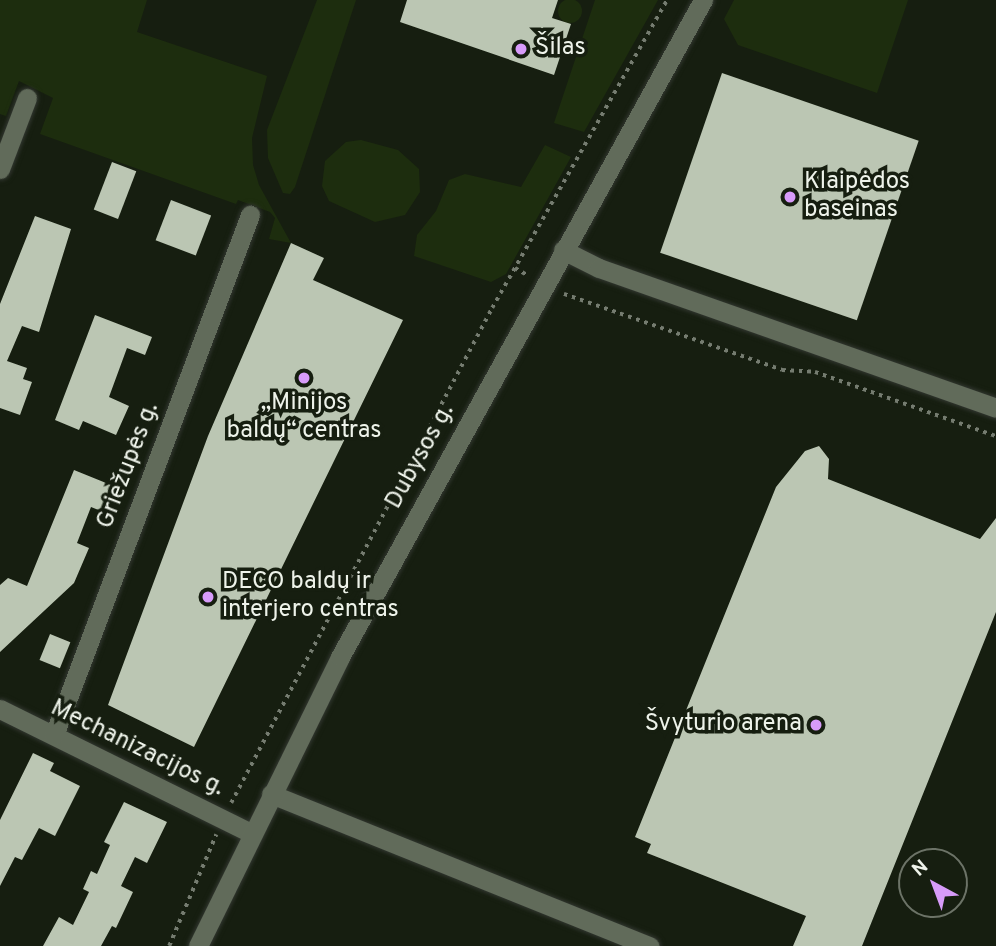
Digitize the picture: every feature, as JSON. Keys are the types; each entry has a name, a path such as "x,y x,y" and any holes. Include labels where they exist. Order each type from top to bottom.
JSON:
{"street":[{"name":"Dubysos g.","path":"198,946 251,832 340,657 703,0"},
{"path":"0,169 27,98"},
{"name":"Griežupės g.","path":"54,735 250,215"},
{"path":"563,250 599,268 996,408"},
{"name":"Mechanizacijos g.","path":"0,709 251,832"},
{"path":"271,794 650,946"}],"path":[{"path":"169,946 223,818 492,308 667,0"},
{"path":"563,294 782,370 816,372 996,436"}],"green space":[{"path":"570,-1 579,2 582,11 579,20 570,23 561,20 558,11 561,2"},
{"path":"0,0 147,0 137,32 267,76 252,138 253,165 259,185 291,243 269,239 275,218 270,212 238,200 236,204 40,134 53,98 19,81 6,116 0,114"},
{"path":"317,0 356,0 295,187 290,194 283,193 268,158 267,130"},
{"path":"595,0 658,0 584,132 554,123"},
{"path":"734,0 908,0 877,93 738,45 724,19"},
{"path":"361,140 398,150 419,169 420,192 405,215 375,222 329,201 322,186 325,161 346,142"},
{"path":"545,145 571,157 506,274 491,282 414,256 417,235 436,211 449,180 465,174 521,187"}],"building":[{"name":"Šilas","path":"407,0 558,0 552,18 571,24 554,75 400,22"},
{"name":"Klaipėdos baseinas","path":"722,73 919,141 857,320 660,253"},
{"path":"112,162 136,171 118,219 94,210"},
{"path":"171,200 211,215 196,256 156,240"},
{"path":"35,216 71,229 39,332 22,326 7,361 27,368 23,379 32,382 20,415 0,408 0,304"},
{"path":"291,243 324,258 313,280 403,320 194,747 108,705 208,436"},
{"path":"95,315 152,337 145,355 127,348 109,397 129,406 116,435 83,421 79,430 55,420"},
{"name":"Švyturio arena","path":"819,446 829,459 828,479 980,539 996,518 996,612 901,848 898,848 898,856 862,946 793,946 806,916 647,853 651,844 635,837 776,487 805,451"},
{"path":"74,470 111,485 101,511 91,507 77,543 89,548 74,583 0,652 0,585 8,578 27,586"},
{"path":"50,634 70,642 60,668 40,660"},
{"path":"33,753 54,763 50,771 80,786 55,836 39,828 22,860 15,857 0,886 0,820"},
{"path":"124,802 167,822 147,863 135,857 121,886 133,892 116,928 112,926 101,946 43,946 59,917 73,925 89,892 83,889 91,871 97,874 110,845 104,842"}],"place":[{"name":"Šilas","path":"521,49"},
{"name":"Klaipėdos baseinas","path":"790,197"},
{"name":"„Minijos baldų“ centras","path":"304,378"},
{"name":"DECO baldų ir interjero centras","path":"208,597"},
{"name":"Švyturio arena","path":"816,725"}]}
